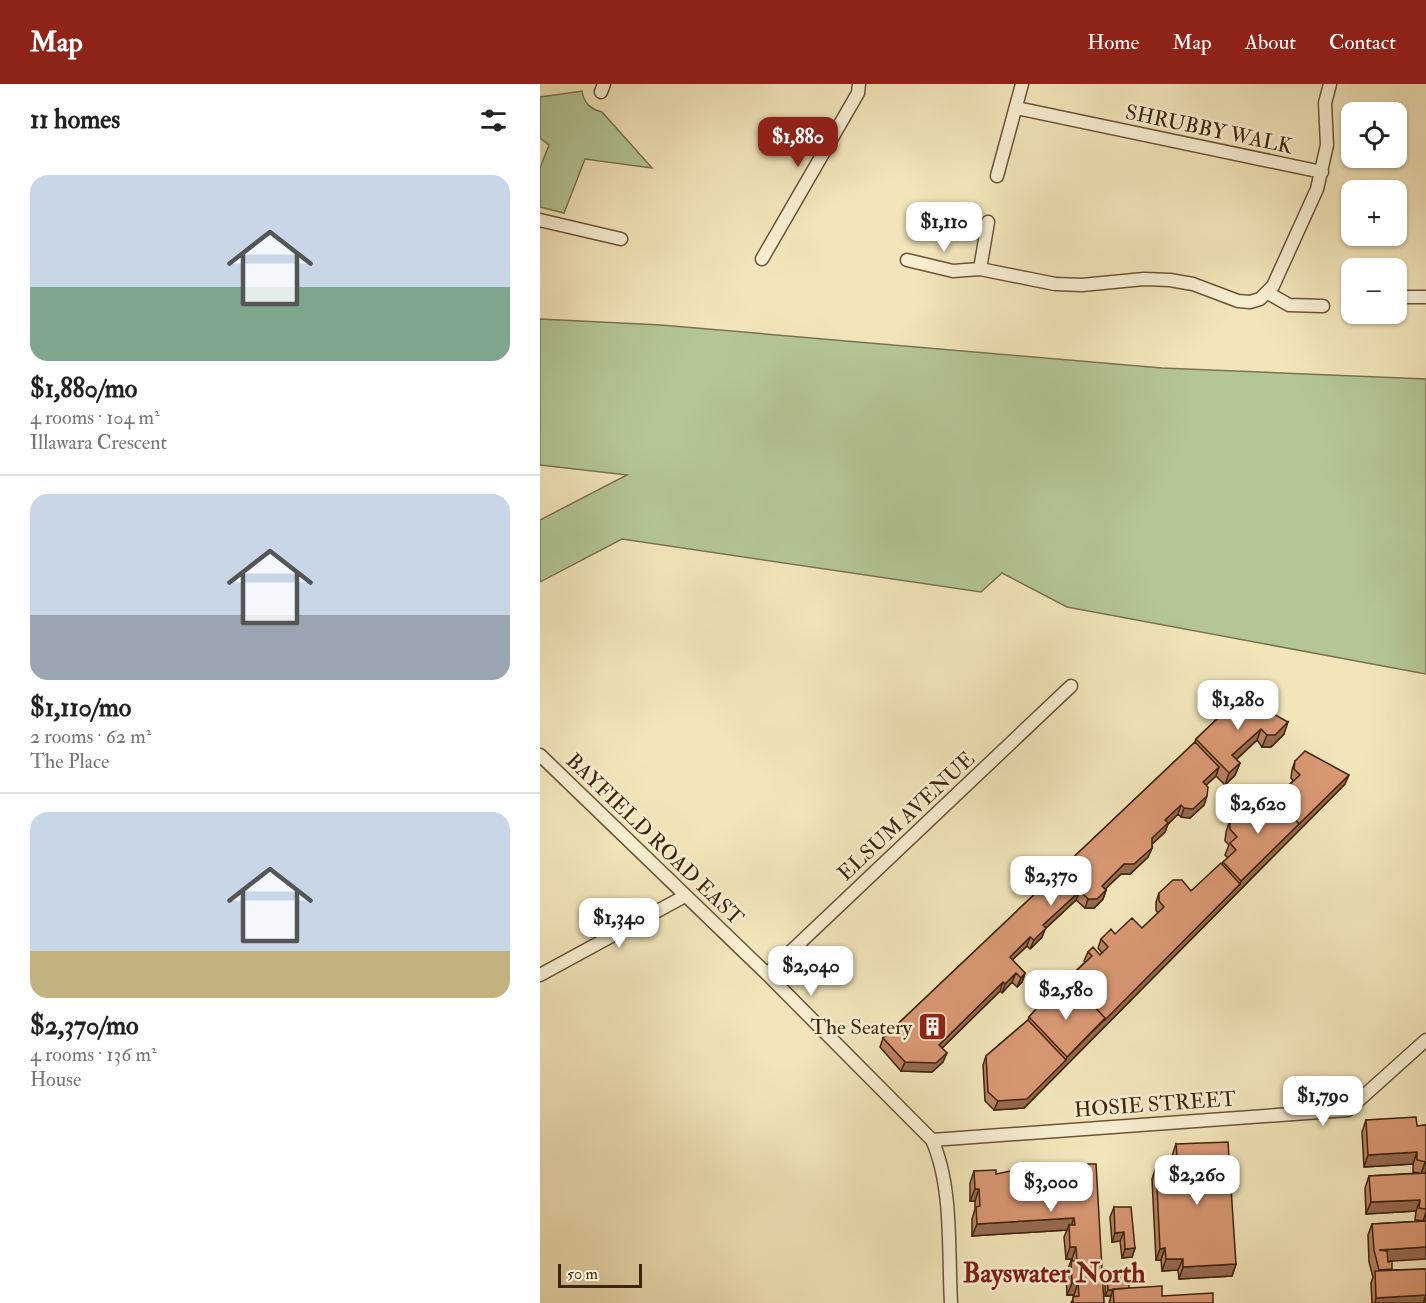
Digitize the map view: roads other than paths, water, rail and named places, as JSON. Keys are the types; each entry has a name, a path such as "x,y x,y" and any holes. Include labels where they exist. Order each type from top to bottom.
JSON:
{"street":[{"path":"762,259 858,93 859,84"},
{"path":"997,176 1022,84"},
{"path":"907,260 953,271 980,269 1055,284 1082,285 1144,279 1170,280 1193,284 1238,301 1250,302 1268,293 1303,221 1322,172 1327,145 1325,103 1330,84"},
{"name":"SHRUBBY WALK","path":"1017,108 1322,172"},
{"path":"540,220 621,239"},
{"path":"980,269 988,222"},
{"path":"1268,293 1289,305 1323,306"},
{"path":"1407,297 1426,297"},
{"name":"ELSUM AVENUE","path":"767,974 1071,686"},
{"name":"BAYFIELD ROAD EAST","path":"540,755 767,974 932,1140 940,1159 945,1191 951,1303"},
{"path":"540,975 685,896"},
{"name":"HOSIE STREET","path":"932,1140 1348,1110 1426,1040"}],"place":[{"name":"The Seatery","path":"933,1027"}],"district":[{"name":"Bayswater North","path":"1054,1273"}]}
